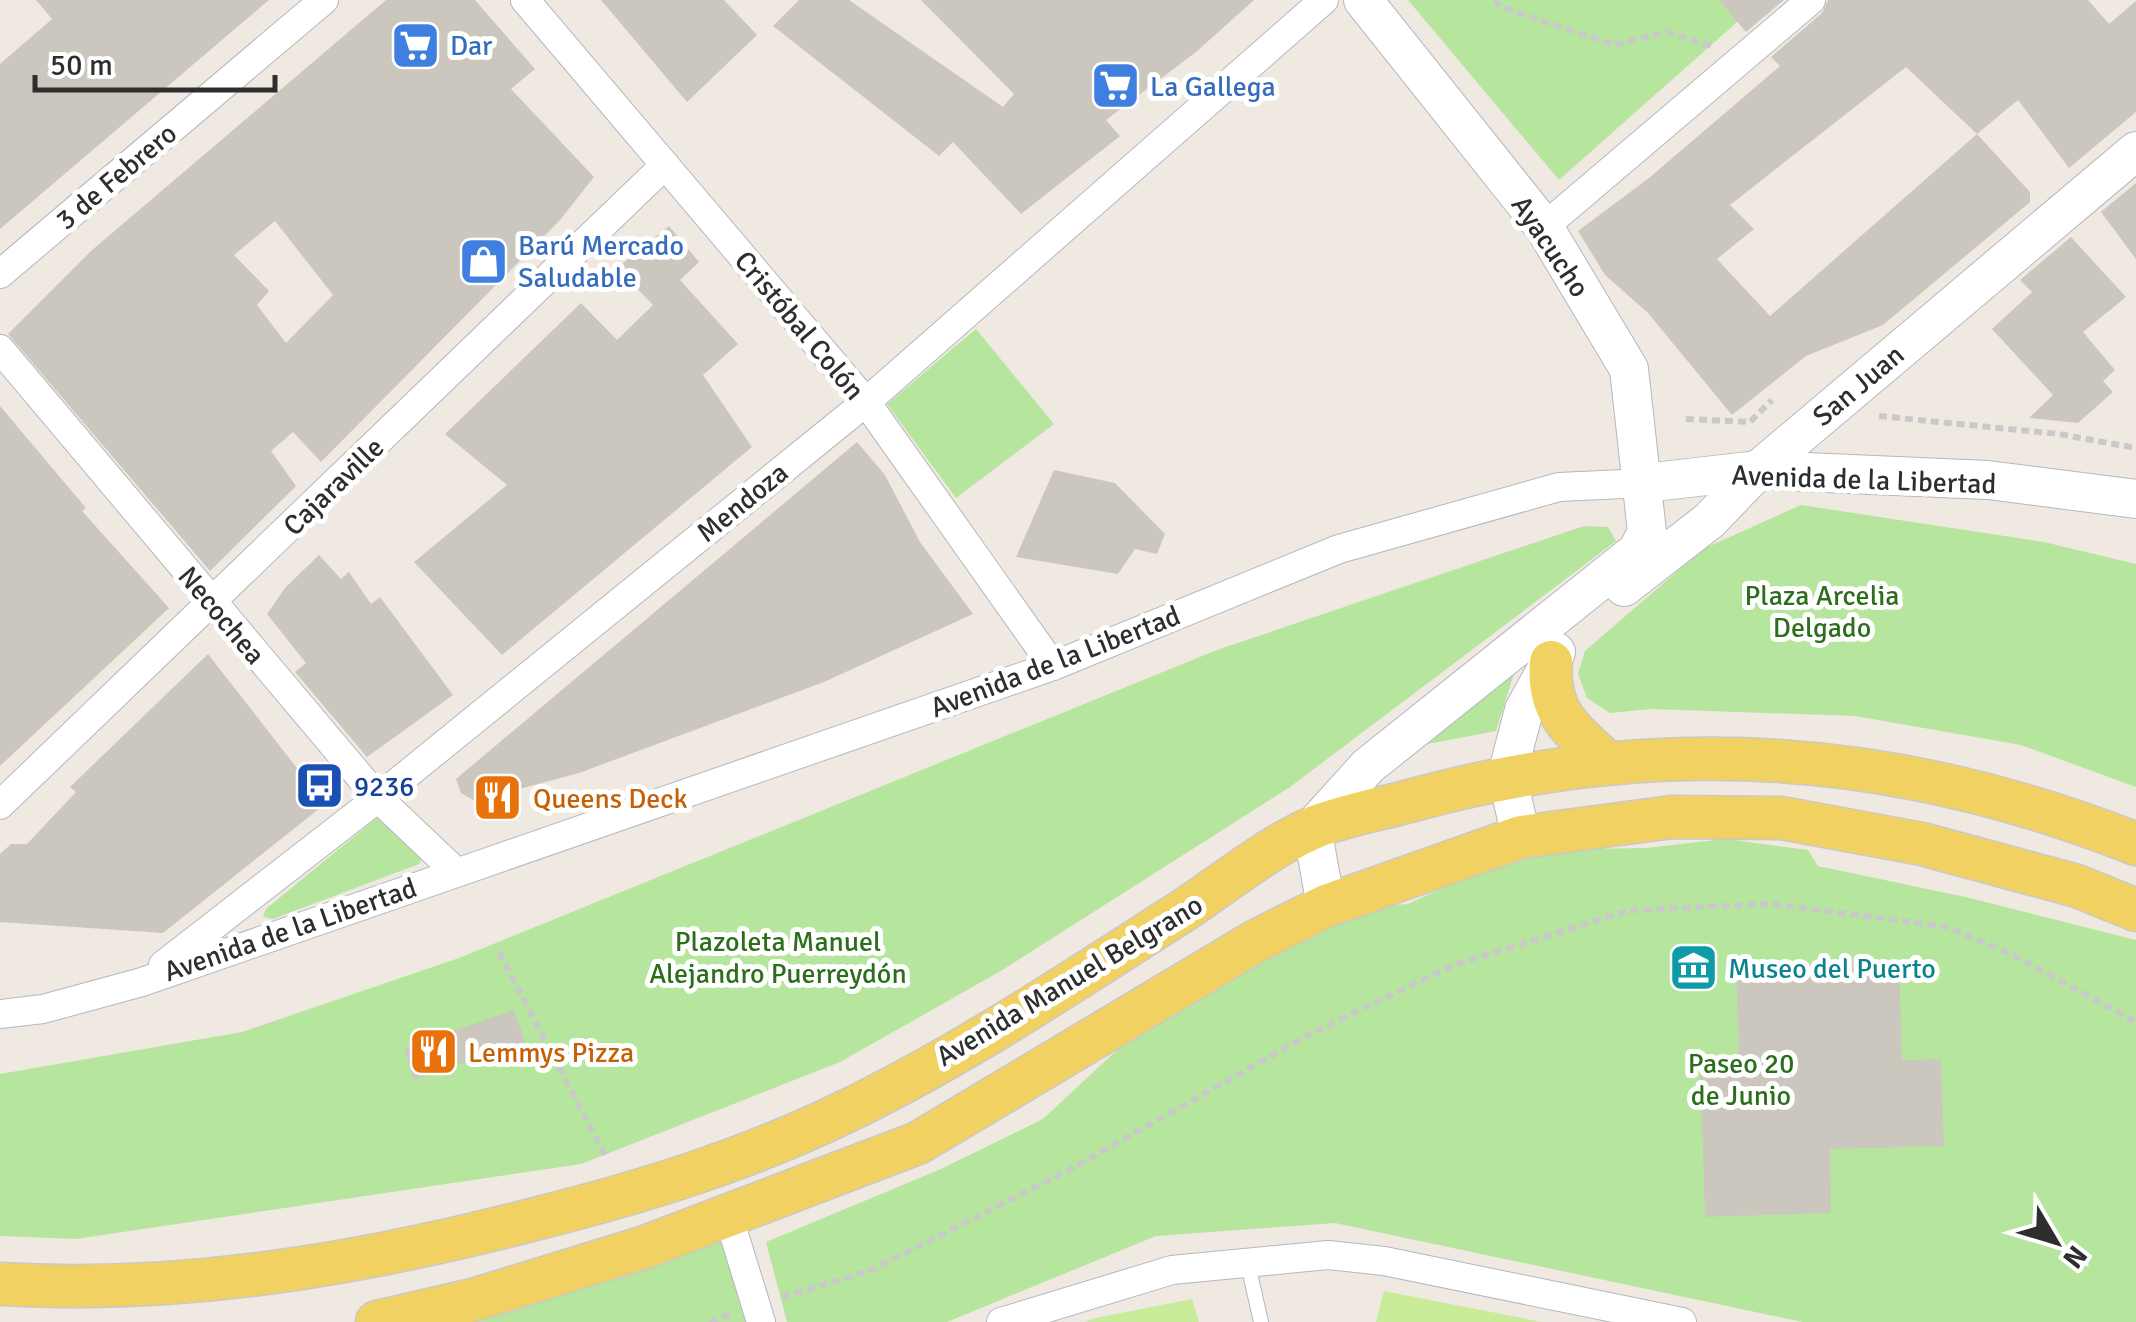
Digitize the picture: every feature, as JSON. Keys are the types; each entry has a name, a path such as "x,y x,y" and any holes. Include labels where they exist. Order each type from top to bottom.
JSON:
{"main road":[{"name":"Ayacucho","path":"1312,828 1368,766 1637,551 1647,532 1645,483 1628,370 1544,227 1362,0"},
{"name":"San Juan","path":"1521,838 1506,774 1524,710 1567,632 1676,549 1758,470 2136,150"},
{"name":"Avenida de la Libertad","path":"1645,483 1758,470 1988,480 2136,498"},
{"path":"1550,662 1549,687 1554,706 1607,762"},
{"name":"Avenida Manuel Belgrano","path":"0,1284 168,1286 266,1275 444,1243 731,1163 852,1109 1030,1009 1312,828 1506,774 1607,762 1734,757 1833,766 1956,784 2136,844"},
{"path":"1682,759 1683,817"},
{"path":"377,1322 473,1300 729,1218 918,1143 1256,941 1326,906 1521,838 1683,817 1782,818 1922,844 2078,886 2136,910"},
{"path":"1312,828 1326,906"}],"street":[{"name":"3 de Febrero","path":"0,274 324,0"},
{"name":"Cristóbal Colón","path":"525,0 866,402 1053,666"},
{"name":"Mendoza","path":"142,982 378,798 866,402 1324,0"},
{"path":"1544,227 1810,0"},
{"name":"Cajaraville","path":"0,805 665,166"},
{"name":"Necochea","path":"0,349 378,798 455,871"},
{"name":"Avenida de la Libertad","path":"0,1014 43,1009 142,982 1053,666 1339,549 1559,488 1645,483"},
{"path":"729,1218 758,1314"},
{"path":"1001,1322 1172,1270 1246,1260 1328,1256 1384,1261 1682,1322"}],"lane":[{"path":"1246,1260 1261,1322"}],"path":[{"path":"1495,0 1500,7 1614,45 1667,32 1744,56"},
{"path":"1686,419 1750,422 1772,400"},
{"path":"1879,416 2059,434 2136,448"},
{"path":"758,1314 869,1271 1070,1170 1312,1033 1454,964 1630,910 1774,904 1948,926 2012,954 2136,1022"},
{"path":"499,952 606,1157"}],"green space":[{"path":"1408,0 1746,0 1753,8 1559,180"},
{"path":"976,329 1054,424 956,498 887,404"},
{"name":"Plaza Arcelia Delgado","path":"1801,505 2044,542 2136,564 2136,787 2021,745 1855,716 1651,709 1610,713 1587,698 1578,674 1585,651 1703,549"},
{"name":"Plazoleta Manuel Alejandro Puerreydón","path":"1584,526 1608,527 1616,541 1290,787 999,972 840,1062 581,1164 76,1239 0,1236 0,1074 242,1032 459,958 1217,650"},
{"path":"1518,661 1496,731 1412,747"},
{"path":"379,816 424,856 419,864 273,919 263,917 266,909"},
{"name":"Paseo 20 de Junio","path":"1725,839 1808,850 1818,866 1970,898 2136,940 2136,1322 1803,1322 1335,1223 1156,1236 947,1322 787,1322 766,1242 941,1169 1043,1119 1131,1037 1215,977 1288,949 1362,908 1408,904 1495,864 1581,849 1646,848"},
{"path":"729,1218 761,1322 377,1322"},
{"path":"1384,1291 1542,1322 1376,1322"},
{"path":"1192,1299 1199,1322 1084,1322 1095,1318"}],"building":[{"path":"36,0 269,0 0,229 0,64 52,19"},
{"path":"386,0 475,0 535,69 511,89 594,177 560,220 321,462 293,432 271,451 296,486 210,571 8,334 91,251","holes":["275,221 333,295 286,343 257,305 269,291 234,255"]},
{"path":"601,0 724,0 757,35 687,102"},
{"path":"799,0 849,0 1003,107 1014,94 921,0 1254,0 1196,52 1106,120 1120,136 1021,214 953,142 939,156 773,26"},
{"path":"1719,0 1784,0 1746,32"},
{"path":"1828,0 2088,0 2109,24 2136,1 2136,112 2069,168 2018,100 1977,134 2030,192 2030,202 1883,325 1806,356 1732,415 1648,313 1605,275 1578,231 1649,178 1780,66 1771,57 1822,13","holes":["1906,67 1977,134 1770,316 1717,259 1754,229 1730,205"]},
{"path":"2136,183 2136,259 2101,212"},
{"path":"669,226 699,262 680,280 738,344 703,375 752,447 502,655 414,562 507,485 445,434 581,303 617,340 653,305 617,268"},
{"path":"2071,237 2126,297 2083,332 2115,370 2103,381 2113,392 2078,423 2029,418 2053,395 1992,329 2032,292 2020,280"},
{"path":"0,406 86,508 82,511 169,608 0,766"},
{"path":"857,442 885,475 920,542 973,614 824,682 579,773 475,801 461,793 456,779"},
{"path":"1054,470 1115,483 1165,534 1157,554 1135,549 1118,574 1016,557"},
{"path":"319,555 341,579 349,572 371,604 380,597 453,695 367,757 295,672 306,663 267,614 285,588"},
{"path":"208,654 325,804 163,933 0,922 0,854 11,844 27,844 76,792 70,787"},
{"path":"1899,961 1902,1060 1941,1059 1944,1146 1830,1149 1831,1213 1705,1217 1700,1058 1739,1056 1736,966"},
{"path":"514,1010 525,1041 414,1080 404,1048"}],"place":[{"name":"Dar","path":"415,45"},
{"name":"La Gallega","path":"1115,86"},
{"name":"Barú Mercado Saludable","path":"483,261"},
{"name":"9236","path":"319,786"},
{"name":"Queens Deck","path":"498,798"},
{"name":"Museo del Puerto","path":"1693,968"},
{"name":"Lemmys Pizza","path":"433,1052"}]}
